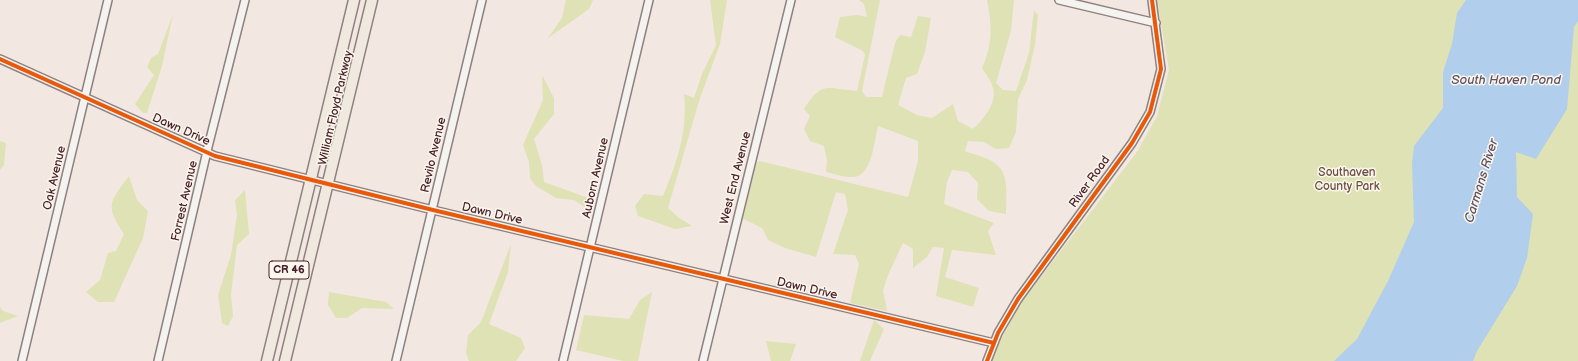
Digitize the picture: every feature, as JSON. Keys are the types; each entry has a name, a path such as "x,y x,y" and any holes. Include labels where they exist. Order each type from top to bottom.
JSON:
{"highway":[{"name":"William Floyd Parkway","path":"267,361 354,0"},
{"name":"William Floyd Parkway","path":"285,361 372,0"}],"street":[{"name":"Oak Avenue","path":"22,361 108,0"},
{"name":"Forrest Avenue","path":"158,361 245,0"},
{"name":"Revilo Avenue","path":"396,361 482,0"},
{"name":"Auborn Avenue","path":"563,361 650,0"},
{"name":"West End Avenue","path":"703,361 791,0"},
{"path":"1059,0 1156,23"},
{"name":"River Road","path":"987,361 998,333 1018,299 1132,143 1150,112 1161,69 1152,0"},
{"name":"Dawn Drive","path":"0,59 208,154 723,280 994,343"}],"green space":[{"path":"566,0 593,0 589,9 548,38 562,18"},
{"path":"710,0 727,0 720,44 699,101 668,208 692,226 675,229 638,216 635,206 644,194 663,196 673,171 683,133 685,107 684,94 694,98 702,74 716,45"},
{"path":"859,0 880,0 862,91 866,97 882,97 895,43 900,35 911,37 918,16 931,18 925,52 917,74 906,78 898,105 917,115 932,118 953,104 958,121 973,129 986,115 994,97 994,91 989,78 982,68 990,43 991,26 987,0 1014,0 1011,31 996,83 1003,90 1016,91 1029,53 1034,10 1038,15 1035,44 1027,80 1018,99 1016,132 1009,148 996,149 984,142 968,141 965,151 992,161 1002,171 1006,183 1006,214 989,211 977,199 978,183 968,172 952,170 947,182 944,204 994,223 988,231 996,255 952,250 945,277 979,288 973,307 936,296 944,248 933,247 927,257 913,268 913,249 903,243 888,275 883,290 887,311 850,303 859,264 855,255 833,254 848,210 845,194 836,192 816,257 785,248 768,240 762,228 742,218 756,163 760,161 908,197 918,161 918,141 878,126 868,166 864,172 858,176 848,177 826,172 827,160 824,146 810,141 804,129 810,116 804,109 810,100 821,90 832,88 857,91 865,55 863,51 835,37 840,17 857,15 867,17 864,4"},
{"name":"Southaven County Park","path":"1157,0 1578,0 1578,361 992,361 998,345 1020,304 1137,152 1157,116 1169,70"},
{"path":"173,14 162,66 147,113 143,113 135,104 154,75 147,67 151,58 158,54"},
{"path":"542,75 554,98 554,114 534,139 542,165 544,182 591,199 591,211 574,200 556,198 536,186 530,178 529,162 523,145 543,100"},
{"path":"0,141 6,143 4,165 0,170"},
{"path":"129,176 137,200 148,211 143,238 114,302 98,302 86,292 100,280 108,253 116,251 124,234 114,216 112,204 117,192"},
{"path":"245,190 249,234 237,245 231,295 233,316 228,326 222,323 218,295 231,255 237,215 235,200"},
{"path":"511,244 508,272 489,324 521,338 525,348 516,361 469,361 466,353 468,335 481,322"},
{"path":"329,292 386,302 394,309 362,308 347,318 336,318 328,305"},
{"path":"652,292 638,361 623,361 576,350 584,315 629,319 640,300"},
{"path":"0,307 3,311 18,316 0,323"},
{"path":"874,320 884,329 870,361 860,361"},
{"path":"766,341 796,344 790,361 771,361"}],"water":[{"name":"South Haven Pond","path":"1466,0 1578,0 1578,21 1574,27 1567,109 1536,159 1516,152 1517,197 1533,214 1527,258 1517,286 1477,351 1473,361 1334,361 1357,339 1388,281 1414,222 1412,164 1414,146 1443,108 1443,72 1452,44 1457,13"}],"cycle path":[{"path":"987,361 998,333 1018,299 1132,143 1150,112 1161,69 1152,0"},
{"path":"0,59 215,156 433,210 994,343"}],"water label":[{"name":"Carmans River","path":"1482,181"}]}
